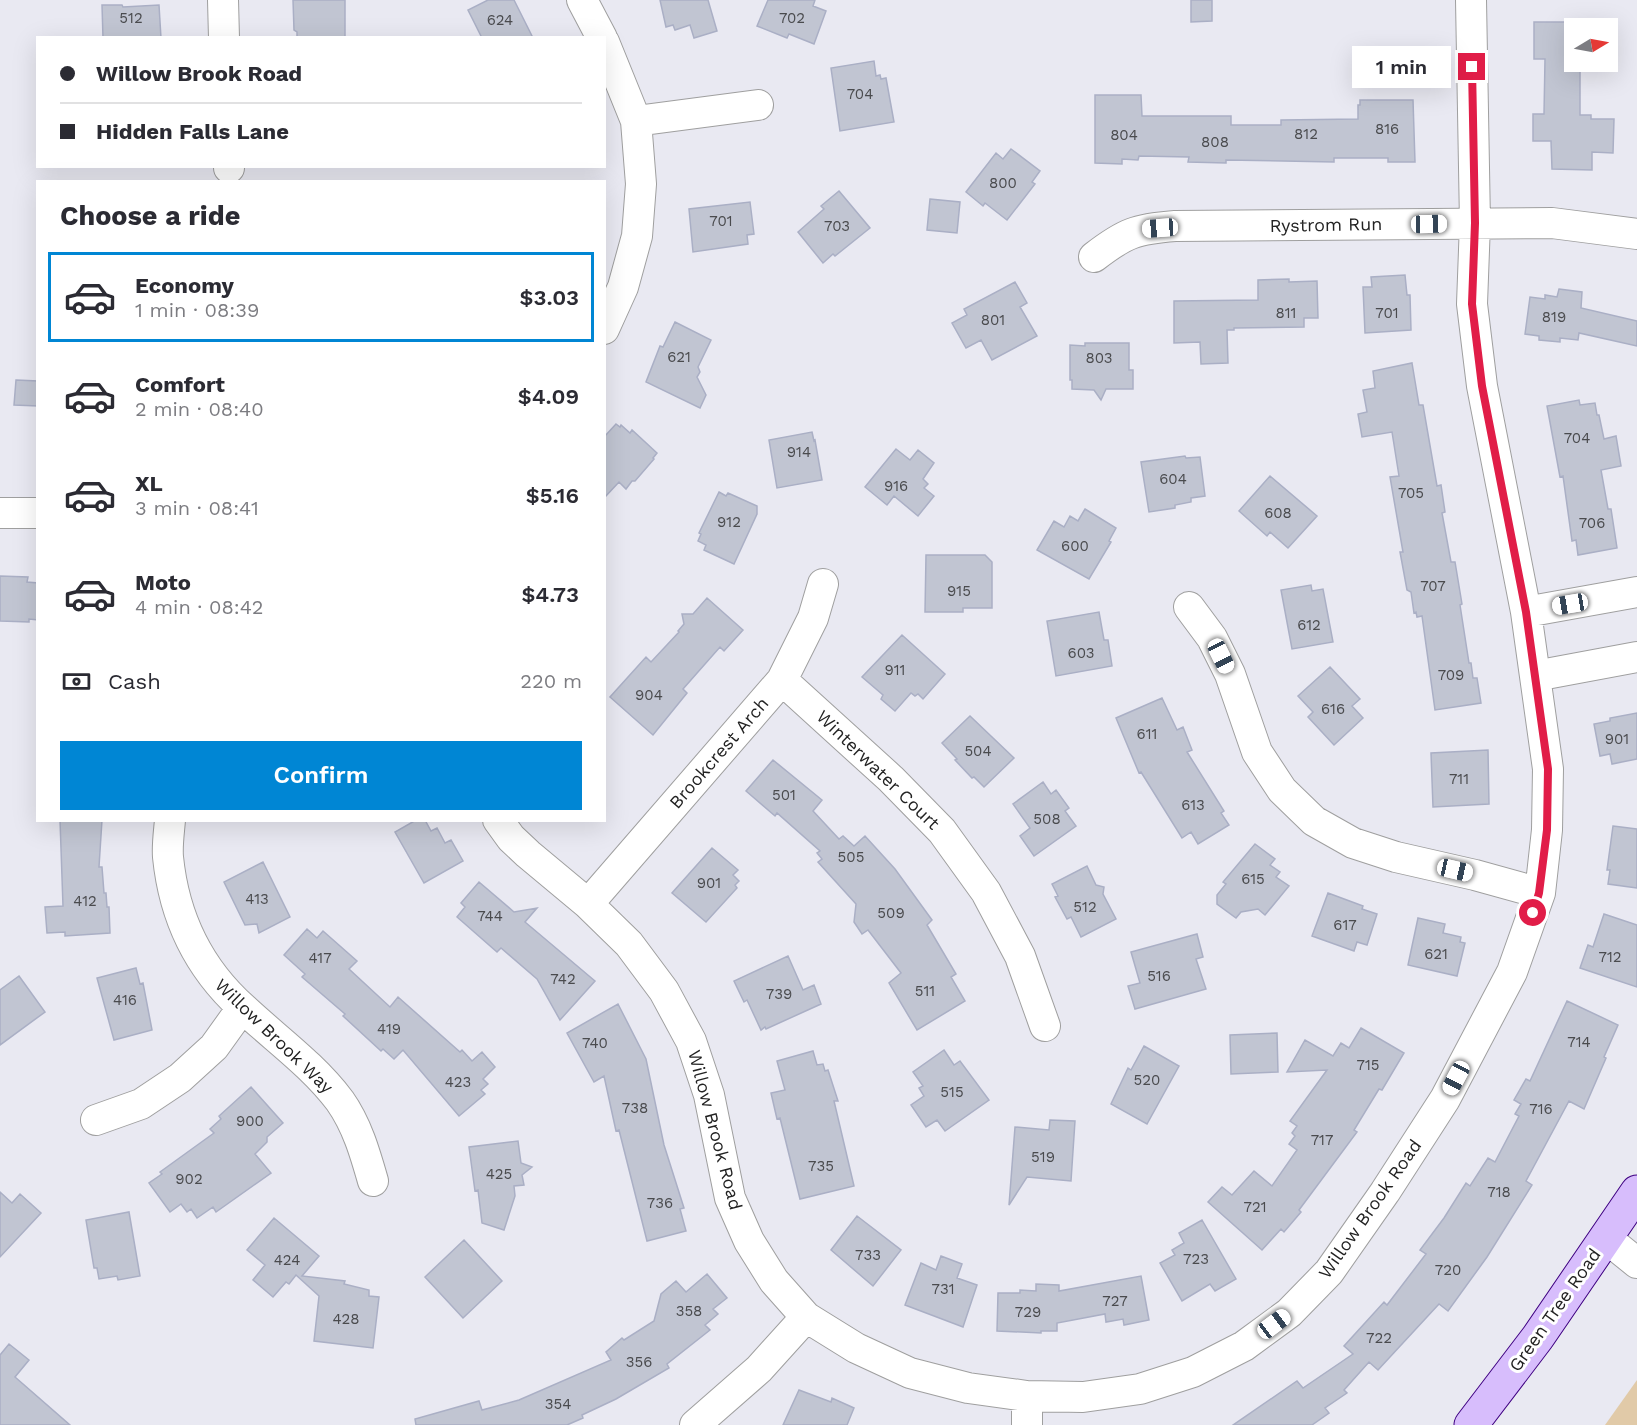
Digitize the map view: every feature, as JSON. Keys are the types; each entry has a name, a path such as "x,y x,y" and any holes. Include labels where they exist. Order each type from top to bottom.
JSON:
{"street":[{"path":"223,0 224,36"},
{"path":"582,0 602,36"},
{"name":"Willow Brook Road","path":"500,822 528,854 588,904 629,944 664,991 691,1041 709,1095 729,1198 749,1241 768,1271 806,1317 856,1348 910,1373 968,1388 1027,1396 1083,1397 1140,1389 1193,1372 1244,1346 1289,1313 1329,1272 1386,1192 1445,1099 1512,972 1539,893 1547,830 1548,769 1526,612 1482,386 1472,304 1475,223 1471,0"},
{"path":"606,47 636,121 640,184 637,236 623,287 606,325"},
{"path":"636,121 758,105"},
{"name":"Rystrom Run","path":"1094,257 1118,239 1146,228 1552,223 1637,234"},
{"path":"0,513 36,513"},
{"name":"Brookcrest Arch","path":"588,904 782,680 813,618 823,584"},
{"path":"1526,612 1637,592"},
{"path":"1189,607 1212,638 1230,674 1257,752 1282,790 1314,821 1353,843 1396,857 1475,875 1539,893"},
{"path":"1534,676 1637,657"},
{"name":"Winterwater Court","path":"782,680 891,779 942,831 986,891 1015,946 1045,1026"},
{"name":"Willow Brook Way","path":"170,822 168,855 174,898 189,939 212,977 242,1008 314,1070 341,1102 361,1140 374,1181"},
{"path":"96,1120 141,1104 180,1078 214,1047 242,1008"},
{"name":"Green Tree Road","path":"1471,1425 1538,1337 1606,1238 1634,1203"},
{"path":"1606,1238 1637,1263"},
{"path":"695,1425 759,1369 806,1317"},
{"path":"1027,1396 1027,1425"}],"shaded area":[{"path":"1637,1380 1637,1425 1605,1425"}],"building":[{"path":"293,0 345,0 345,36 297,36 294,30"},
{"path":"488,0 514,0 532,36 481,36 468,10"},
{"path":"660,0 708,0 717,31 694,38 690,25 675,30 673,25 666,27"},
{"path":"768,0 815,0 813,6 826,11 814,44 789,34 787,38 757,26"},
{"path":"1191,0 1212,0 1212,21 1191,22"},
{"path":"102,5 122,5 123,7 159,5 161,36 103,36"},
{"path":"1534,22 1564,22 1564,72 1580,72 1580,115 1591,115 1591,119 1614,119 1613,153 1592,152 1592,170 1552,169 1551,141 1533,141 1533,114 1544,114 1545,59 1534,59"},
{"path":"874,61 876,76 880,75 881,79 886,78 894,122 840,131 831,68"},
{"path":"1095,95 1141,95 1142,116 1231,116 1231,125 1281,125 1281,120 1358,119 1360,100 1413,100 1415,162 1388,162 1388,158 1334,158 1334,162 1226,160 1226,163 1188,162 1189,157 1139,156 1138,160 1122,159 1122,164 1095,163"},
{"path":"1011,149 1040,171 1032,182 1035,184 1007,220 985,203 983,206 966,192 996,153 1003,159"},
{"path":"839,191 870,228 823,263 798,232 824,209 821,206"},
{"path":"930,199 960,202 957,233 927,230"},
{"path":"750,202 754,234 747,235 748,244 693,252 689,209"},
{"path":"1405,275 1407,295 1410,295 1411,330 1365,333 1363,287 1372,287 1371,277"},
{"path":"1289,279 1289,282 1317,281 1318,318 1304,318 1304,327 1227,330 1228,363 1201,364 1200,342 1174,343 1174,301 1258,300 1258,280"},
{"path":"1015,282 1027,303 1020,307 1037,336 992,360 981,340 966,348 952,323 967,315 964,309"},
{"path":"1559,289 1582,292 1581,308 1637,321 1637,346 1579,333 1578,340 1560,338 1560,342 1539,340 1539,336 1525,334 1530,297 1545,299 1545,295 1557,297"},
{"path":"675,322 711,340 698,367 700,372 697,377 706,395 700,408 646,382 660,346 663,347"},
{"path":"1085,343 1129,343 1129,370 1133,370 1133,389 1106,389 1101,400 1094,390 1072,389 1070,345 1085,346"},
{"path":"1412,363 1419,405 1423,405 1437,486 1441,485 1445,512 1442,513 1451,562 1455,562 1469,663 1471,663 1473,678 1477,678 1481,703 1435,710 1422,616 1417,617 1416,612 1414,613 1400,552 1403,552 1390,477 1399,476 1392,432 1362,437 1358,414 1367,412 1363,390 1375,388 1373,371"},
{"path":"16,380 36,381 36,406 14,405"},
{"path":"1579,400 1580,405 1595,403 1604,439 1616,436 1621,466 1601,470 1608,509 1611,509 1617,548 1578,555 1576,540 1572,541 1563,476 1560,477 1547,406"},
{"path":"616,424 620,427 621,425 630,433 632,430 657,453 626,489 619,482 606,496 606,435"},
{"path":"812,432 822,480 777,488 769,440"},
{"path":"896,449 910,460 918,450 934,463 923,479 928,484 924,488 934,496 918,516 894,496 887,505 865,487"},
{"path":"1185,456 1186,458 1200,457 1205,496 1191,498 1191,502 1175,505 1175,508 1149,512 1141,462"},
{"path":"1270,476 1317,516 1288,548 1270,532 1267,536 1239,511"},
{"path":"719,492 726,496 728,493 757,506 757,514 734,564 704,550 706,545 698,541 701,534 699,533"},
{"path":"1085,509 1116,528 1109,541 1111,542 1089,579 1037,550 1054,521 1064,527 1070,516 1078,521"},
{"path":"926,555 985,555 992,562 992,608 963,608 963,612 925,612"},
{"path":"0,576 28,577 27,582 36,583 36,620 29,619 29,622 0,621"},
{"path":"1311,585 1312,591 1323,589 1333,642 1292,649 1281,590"},
{"path":"707,598 743,630 724,651 720,647 683,689 687,693 653,735 610,697 646,657 651,662 679,632 684,624 682,614 693,614"},
{"path":"1099,612 1104,640 1108,640 1112,666 1056,676 1047,621"},
{"path":"902,635 945,674 923,699 918,694 915,696 911,693 895,711 881,699 883,695 862,677"},
{"path":"1330,667 1360,699 1352,706 1363,718 1334,745 1308,717 1313,712 1298,696"},
{"path":"1162,698 1177,730 1183,727 1192,750 1187,752 1224,811 1221,813 1229,825 1198,844 1191,832 1182,838 1141,772 1139,773 1116,718"},
{"path":"1637,713 1637,759 1612,764 1610,754 1600,756 1594,724 1610,721 1610,718"},
{"path":"970,716 1014,758 984,787 974,777 972,778 942,743"},
{"path":"1488,750 1489,804 1433,807 1431,753"},
{"path":"773,760 822,800 813,811 839,839 843,836 854,846 865,836 895,869 932,920 927,925 956,974 951,977 965,1001 917,1030 889,983 901,973 868,930 862,934 854,922 856,904 818,862 822,859 817,853 820,851 777,813 775,816 746,791"},
{"path":"1043,782 1051,794 1056,790 1069,808 1065,811 1076,826 1034,856 1020,836 1030,828 1013,804"},
{"path":"60,822 102,822 99,867 102,867 104,893 106,893 107,907 109,907 110,933 65,936 65,932 47,933 45,907 63,906"},
{"path":"412,822 426,822 431,831 437,828 445,843 451,840 463,861 424,883 395,832"},
{"path":"1613,826 1637,829 1637,888 1608,884 1610,870 1607,870"},
{"path":"1255,844 1275,859 1270,865 1280,872 1276,877 1289,886 1265,915 1258,909 1241,912 1236,918 1217,904 1217,895 1226,884 1223,882"},
{"path":"712,848 738,870 733,875 739,881 735,885 737,888 706,922 672,893"},
{"path":"263,862 290,917 259,933 257,924 245,925 224,882"},
{"path":"1087,866 1096,885 1104,887 1103,894 1116,919 1081,937 1071,917 1067,919 1055,897 1058,896 1052,884"},
{"path":"479,882 514,912 537,908 525,922 595,981 560,1020 537,979 501,948 497,952 457,917 465,907 461,903"},
{"path":"1328,893 1363,906 1362,909 1377,914 1367,945 1357,942 1354,951 1312,936"},
{"path":"1604,914 1637,925 1637,987 1580,968 1588,945 1593,947"},
{"path":"1418,918 1445,924 1443,933 1461,937 1460,942 1465,943 1457,976 1408,965"},
{"path":"307,929 317,938 323,931 357,961 349,969 390,1007 398,997 472,1061 482,1052 495,1067 483,1079 488,1084 481,1090 485,1094 459,1116 403,1050 394,1059 383,1049 381,1051 343,1016 345,1014 302,977 305,974 284,955"},
{"path":"1197,934 1203,957 1196,959 1206,989 1135,1009 1128,986 1140,983 1131,952"},
{"path":"788,956 803,990 814,985 821,1004 761,1030 747,1000 744,1002 734,981"},
{"path":"136,968 140,984 143,983 152,1030 114,1040 97,978"},
{"path":"19,976 45,1012 0,1045 0,990"},
{"path":"1567,1001 1618,1025 1604,1057 1606,1058 1584,1109 1569,1101 1526,1181 1532,1185 1487,1257 1448,1311 1439,1304 1378,1370 1369,1362 1344,1390 1347,1393 1325,1408 1329,1413 1312,1425 1233,1425 1297,1381 1303,1388 1353,1354 1344,1346 1384,1302 1387,1305 1426,1254 1420,1250 1466,1183 1470,1186 1488,1158 1495,1162 1519,1116 1515,1114 1521,1104 1514,1100 1526,1079 1530,1081"},
{"path":"618,1004 646,1059 664,1145 684,1208 680,1209 686,1231 647,1241 619,1130 616,1131 604,1076 594,1082 567,1033"},
{"path":"1361,1028 1404,1053 1354,1130 1357,1132 1299,1210 1301,1212 1284,1232 1281,1229 1262,1250 1208,1202 1222,1187 1232,1195 1254,1171 1272,1186 1297,1150 1289,1144 1295,1136 1292,1133 1297,1126 1290,1121 1327,1070 1287,1072 1305,1040 1333,1056 1341,1043 1349,1048"},
{"path":"1277,1033 1278,1072 1231,1074 1230,1035"},
{"path":"1144,1046 1179,1066 1147,1124 1111,1104 1128,1068 1131,1070"},
{"path":"944,1050 954,1065 960,1061 989,1100 945,1131 937,1120 926,1127 911,1105 924,1096 919,1088 923,1086 913,1072"},
{"path":"813,1051 817,1065 823,1064 825,1071 828,1070 838,1101 834,1101 854,1186 800,1199 780,1118 777,1119 771,1093 785,1090 777,1061"},
{"path":"251,1087 283,1123 267,1137 267,1142 255,1154 271,1173 216,1212 213,1207 197,1218 191,1209 187,1212 181,1204 170,1212 149,1183 162,1174 160,1172 214,1133 210,1129 221,1119 219,1116"},
{"path":"1050,1120 1075,1121 1071,1181 1027,1177 1009,1205 1015,1127 1049,1130"},
{"path":"518,1141 521,1163 532,1167 522,1175 524,1185 514,1186 515,1196 504,1230 482,1223 469,1147"},
{"path":"0,1192 12,1203 20,1194 41,1213 0,1257"},
{"path":"129,1212 140,1276 118,1280 117,1276 99,1279 97,1268 94,1268 86,1220"},
{"path":"857,1216 901,1250 873,1286 831,1250"},
{"path":"274,1218 319,1256 302,1276 345,1281 344,1284 369,1290 369,1296 379,1297 373,1348 314,1341 319,1296 296,1275 289,1284 286,1282 273,1297 253,1280 265,1265 247,1250"},
{"path":"1202,1220 1236,1279 1215,1291 1210,1284 1182,1301 1160,1263 1175,1255 1172,1250 1184,1243 1179,1233"},
{"path":"464,1240 502,1281 463,1318 425,1277"},
{"path":"941,1256 962,1264 957,1278 977,1285 963,1327 905,1305 921,1263 936,1270"},
{"path":"707,1274 727,1298 713,1309 718,1314 705,1325 710,1330 667,1364 669,1368 616,1399 582,1415 583,1418 567,1425 416,1425 415,1419 479,1401 482,1410 519,1400 611,1360 606,1352 622,1338 624,1340 654,1321 661,1294 676,1281 686,1292"},
{"path":"1141,1276 1149,1320 1124,1325 1123,1319 1106,1322 1105,1314 1057,1323 1057,1331 1041,1331 1041,1333 997,1331 998,1293 1020,1293 1020,1290 1036,1291 1036,1284 1059,1285 1059,1291"},
{"path":"9,1344 29,1360 15,1377 70,1425 0,1425 0,1355"},
{"path":"799,1390 831,1402 832,1398 854,1408 847,1425 783,1425"}],"route":[{"path":"1472,67 1475,223 1472,304 1482,386 1526,612 1548,769 1547,830 1539,893 1533,913"}]}
